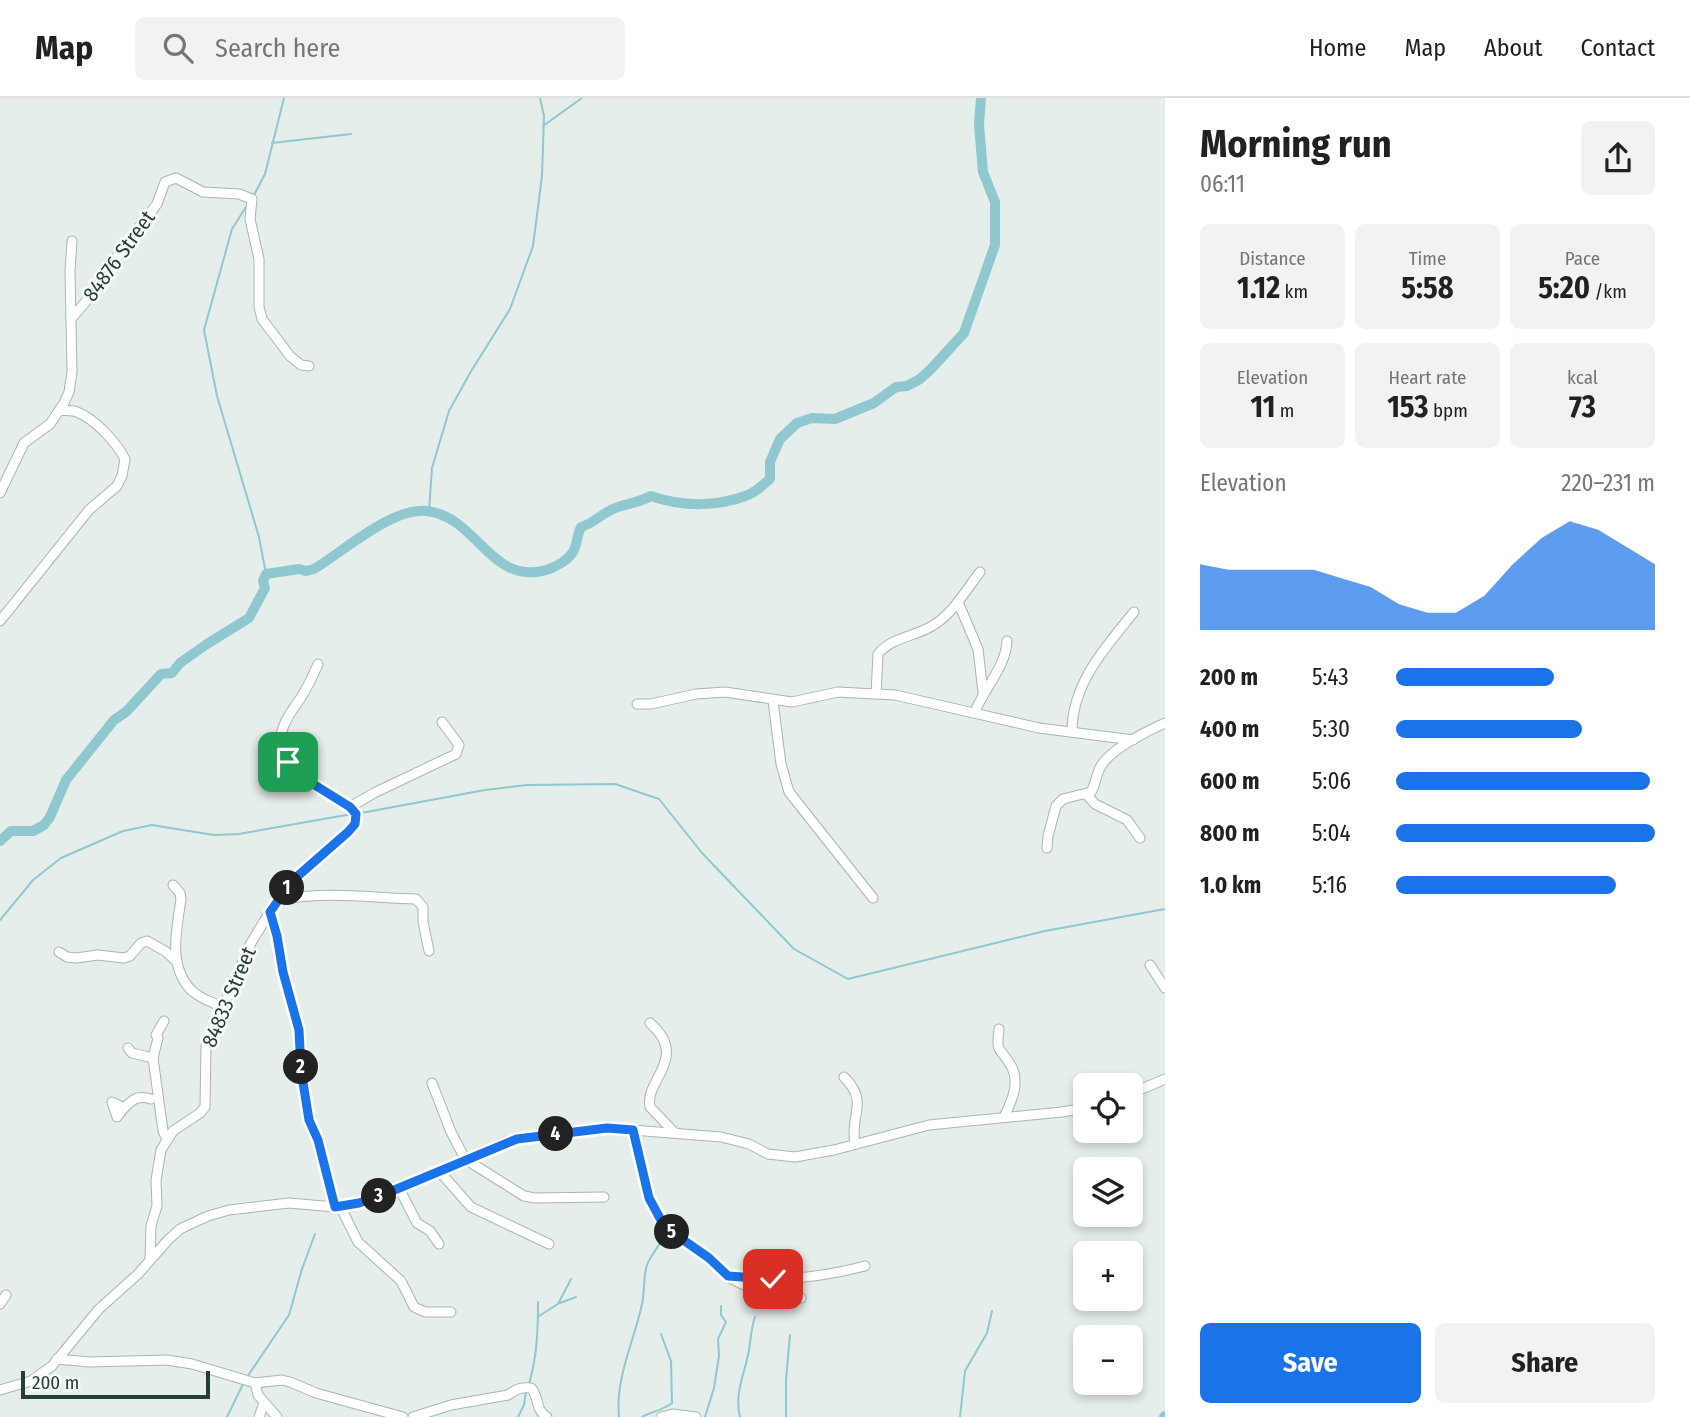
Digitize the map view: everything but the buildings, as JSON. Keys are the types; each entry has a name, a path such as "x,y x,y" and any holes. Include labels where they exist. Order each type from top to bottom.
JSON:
{"street":[{"name":"84876 Street","path":"71,318 88,299 157,204 165,182 176,178 203,192 239,194 252,199 250,219 259,259 259,307 262,320 290,356 301,365 309,366"},
{"path":"0,493 24,443 50,424 69,392 72,372 72,241"},
{"path":"0,621 89,510 117,486 122,476 125,459 113,443 91,420 75,411 60,410"},
{"path":"876,694 877,659 882,649 942,620 980,572"},
{"path":"958,602 978,649 983,692"},
{"path":"1072,732 1075,707 1087,676 1134,612"},
{"path":"975,712 983,692 1005,658 1007,641"},
{"path":"318,664 285,721 280,748 283,758 310,782 350,807 456,754 459,748 457,741 442,722"},
{"path":"637,704 725,692 792,702 838,692 876,694 914,698 1039,728 1133,740"},
{"path":"774,701 780,755 789,792 873,898"},
{"path":"1047,848 1056,806 1063,799 1086,794 1093,789 1099,769 1106,759 1133,740 1165,723"},
{"path":"1086,794 1096,804 1127,820 1140,838"},
{"name":"84833 Street","path":"167,1139 173,1131 205,1107 206,1046 251,943 292,881 355,824 356,814 350,807"},
{"path":"173,885 180,893 181,899 175,934 177,962"},
{"path":"277,901 322,896 416,899 423,907 429,951"},
{"path":"270,912 299,1030 301,1070 309,1120 318,1140 338,1206 358,1242 401,1281 414,1307 425,1312 451,1312"},
{"path":"59,952 75,958 98,955 124,958 146,941 165,951 177,962 194,992 222,1007"},
{"path":"1150,965 1165,988"},
{"path":"150,1259 151,1226 157,1206 157,1165 167,1139 163,1131 153,1058 158,1038 156,1035 164,1021"},
{"path":"650,1023 663,1041 666,1062 650,1093 650,1107 675,1133"},
{"path":"999,1029 998,1047 1012,1066 1014,1078 1013,1098 1004,1117"},
{"path":"128,1048 132,1053 153,1058"},
{"path":"845,1077 858,1093 852,1127 855,1144"},
{"path":"1143,1088 1165,1079"},
{"path":"432,1083 465,1159 524,1196 604,1197"},
{"path":"124,1108 134,1098 148,1094 160,1107"},
{"path":"0,1390 31,1381 57,1359 85,1324 138,1275 180,1229 229,1210 289,1203 338,1206 359,1203 517,1139 607,1128 736,1140 781,1157 808,1156 929,1125 1073,1109"},
{"path":"633,1130 649,1198 669,1230 709,1258 728,1276 769,1298 801,1298"},
{"path":"440,1172 471,1207 549,1244"},
{"path":"399,1188 417,1223 430,1231 439,1244"},
{"path":"728,1276 754,1279 815,1277 865,1266"},
{"path":"0,1304 6,1295"},
{"path":"57,1359 89,1362 167,1360 256,1383 282,1380 316,1393 403,1417"},
{"path":"256,1383 258,1395 277,1417"},
{"path":"413,1417 451,1405 508,1395 515,1389 524,1388 531,1388 535,1392 537,1405 547,1417"},
{"path":"259,1417 264,1403"},
{"path":"662,1417 673,1414 696,1417"}],"waterway":[{"path":"253,197 265,174 284,98"},
{"path":"429,511 432,468 449,411 510,309 533,246 542,176 544,116 540,98"},
{"path":"543,126 582,98"},
{"path":"0,841 11,831 33,831 44,825 66,780 114,720 126,712 161,674 172,673 180,663 249,618 265,588 263,581 266,574 314,569 384,523 413,512 427,511 445,516 460,526 500,562 514,570 532,572 552,568 566,560 573,552 581,527 613,509 651,496 700,504 724,502 751,494 770,479 770,462 780,439 797,423 812,418 835,419 874,403 896,387 907,386 920,379 964,333 995,245 995,202 983,172 979,125 981,98"},
{"path":"272,143 351,134"},
{"path":"246,207 232,229 204,330 217,396 259,537 266,574"},
{"path":"361,813 527,785 615,784 659,799 702,853 794,949 848,979 1045,931 1165,909"},
{"path":"0,920 33,880 61,858 123,831 152,825 214,835 239,834 352,814"},
{"path":"247,1377 289,1315 315,1234"},
{"path":"619,1417 620,1388 639,1318 646,1269 661,1241"},
{"path":"539,1316 558,1304 571,1279"},
{"path":"560,1303 576,1297"},
{"path":"529,1384 534,1364 538,1302"},
{"path":"705,1417 714,1388 719,1356 718,1339 726,1322 721,1315 721,1306"},
{"path":"960,1417 965,1371 987,1333 992,1311"},
{"path":"740,1417 739,1391 755,1317"},
{"path":"642,1417 672,1403 671,1361 661,1334"},
{"path":"786,1417 790,1335"},
{"path":"227,1417 244,1382"},
{"path":"518,1417 524,1405 526,1391"}],"route":[{"path":"288,762 310,782 350,807 356,814 355,824 348,832 292,881 270,912 299,1030 301,1070 309,1120 318,1140 335,1207 380,1196 507,1141 607,1128 633,1130 649,1198 669,1230 709,1258 728,1276 773,1279"}]}
